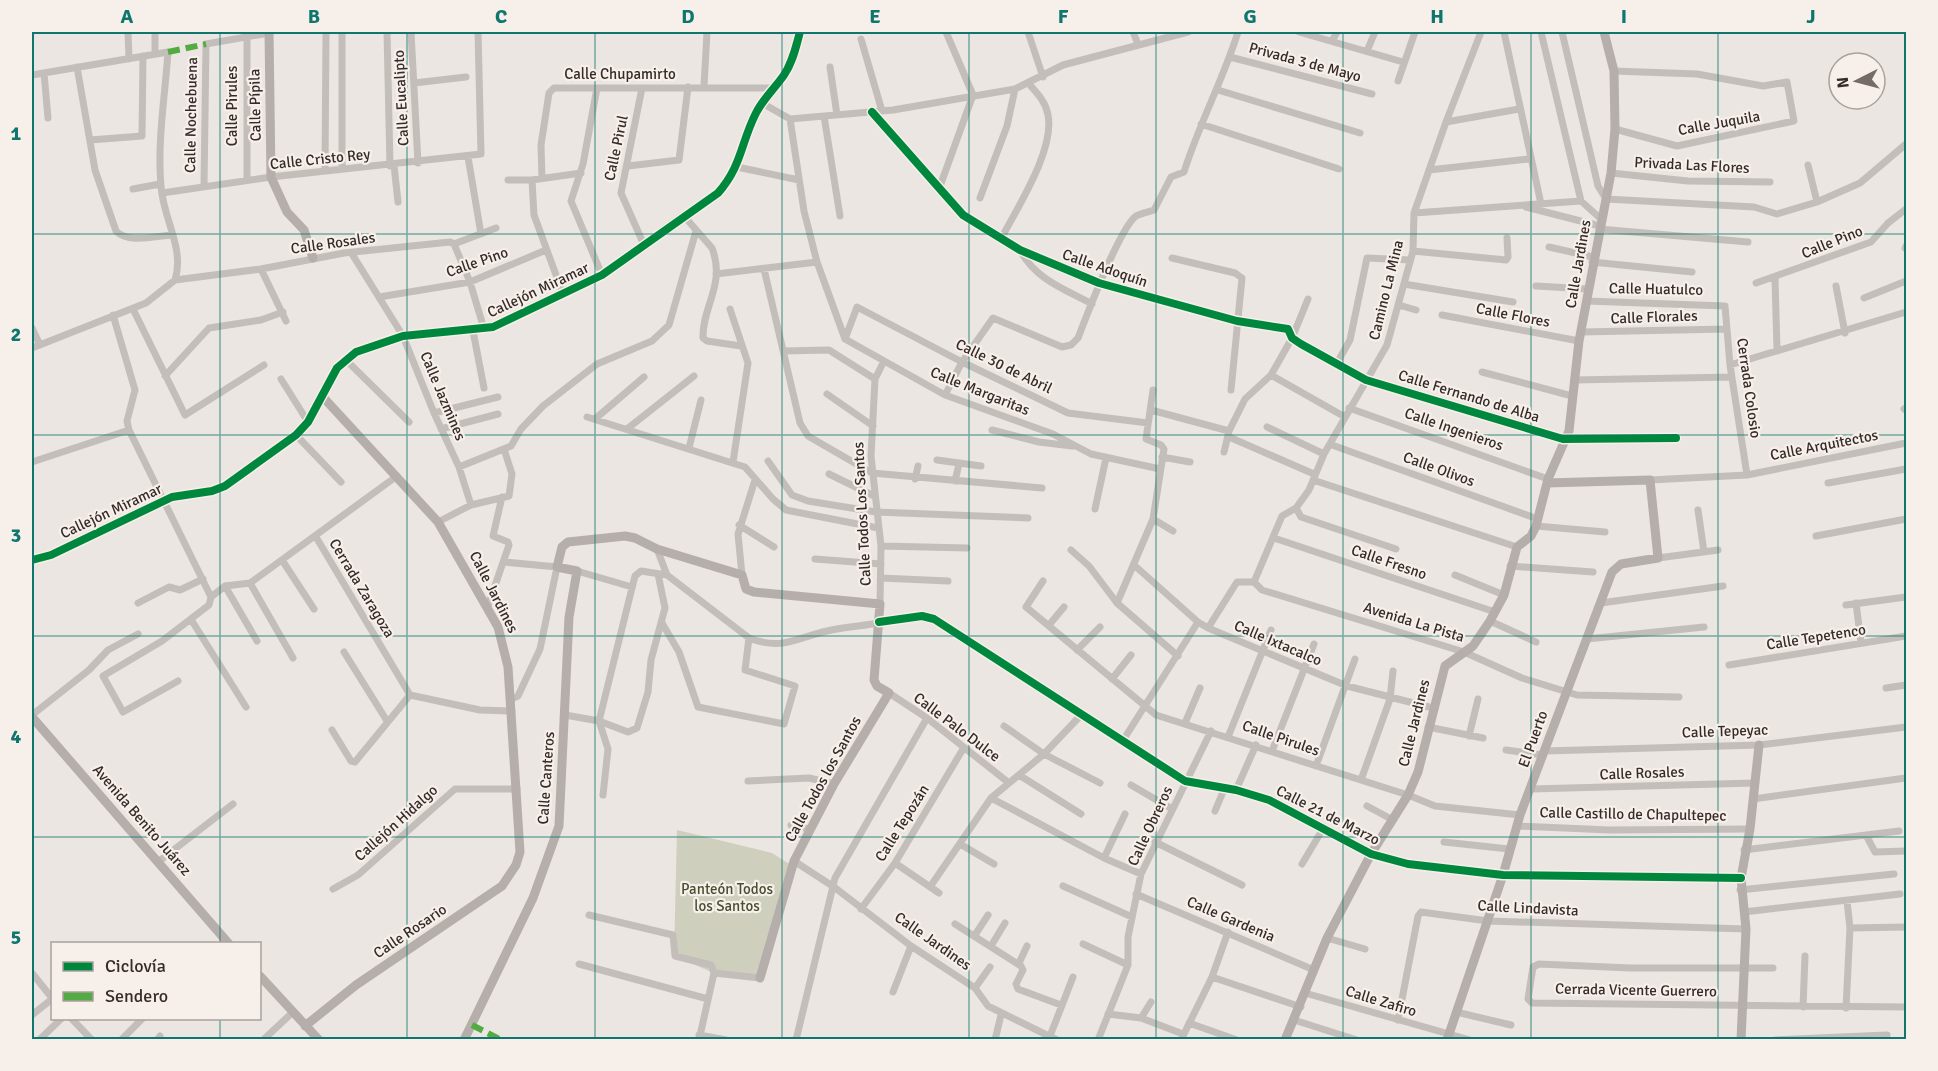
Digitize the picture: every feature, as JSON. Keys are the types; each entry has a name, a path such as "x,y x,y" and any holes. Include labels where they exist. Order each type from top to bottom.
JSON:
{"street":[{"path":"128,32 129,59"},
{"path":"154,54 155,32"},
{"path":"247,35 269,32"},
{"name":"Calle Pípila","path":"269,32 272,177"},
{"path":"325,171 326,32"},
{"path":"342,32 342,168"},
{"path":"387,32 392,165 398,202"},
{"name":"Calle Eucalipto","path":"411,32 418,163"},
{"name":"Calle Cristo Rey","path":"162,193 342,168 418,163 481,154 478,32"},
{"path":"704,86 707,32"},
{"path":"741,346 707,341 703,338 714,295 716,274 712,248 684,216 718,193 737,167 756,114 784,75 793,58 800,32"},
{"path":"939,189 973,95 946,32"},
{"path":"1028,32 1043,77"},
{"path":"1133,32 1138,44"},
{"path":"762,103 790,119 882,111 1015,89 1063,65 1173,34 1188,32"},
{"path":"945,395 962,362 993,318 1062,347 1071,345 1078,338 1099,283 1129,226 1137,216 1154,210 1172,177 1184,172 1201,124 1218,90 1238,32"},
{"path":"1299,32 1402,62"},
{"path":"1332,42 1337,32"},
{"path":"1367,51 1375,32"},
{"path":"1398,81 1402,62 1415,32"},
{"name":"Camino La Mina","path":"1274,538 1282,516 1296,508 1309,490 1324,454 1332,445 1349,408 1387,345 1413,251 1414,213 1481,32"},
{"path":"1504,32 1529,159 1541,204"},
{"path":"1541,32 1581,201 1600,225"},
{"path":"1562,32 1598,186 1606,199 1754,207 1777,214 1817,202 1860,183 1906,144"},
{"name":"Calle Jardines","path":"1285,1040 1301,1007 1327,938 1371,854 1408,795 1418,772 1445,666 1473,646 1504,595 1517,547 1531,536 1537,523 1548,481 1563,439 1569,431 1580,337 1611,173 1616,129 1614,71 1604,32"},
{"name":"Calle Nochebuena","path":"204,186 206,44 247,35"},
{"name":"Calle Pirules","path":"247,35 247,180"},
{"path":"861,39 882,111"},
{"path":"32,75 168,52 160,184 172,235 178,249 180,266 175,280 157,297 133,309 32,348"},
{"path":"90,140 142,136 143,56"},
{"name":"Privada 3 de Mayo","path":"1230,57 1372,94"},
{"path":"76,67 95,170 116,231 120,236 131,238 172,235"},
{"path":"830,67 837,115"},
{"name":"Calle Juquila","path":"1614,71 1696,74 1763,86 1787,82 1794,121 1677,146 1616,129"},
{"path":"44,73 48,118"},
{"path":"414,83 466,77"},
{"path":"1001,239 1039,164 1045,145 1049,117 1046,107 1029,84"},
{"path":"688,87 773,88"},
{"name":"Calle Chupamirto","path":"542,178 541,146 552,89 688,87 679,160 628,166"},
{"path":"597,88 581,173 572,207 602,275"},
{"name":"Calle Pirul","path":"642,88 621,193 644,245"},
{"path":"980,198 1007,126 1015,89"},
{"path":"1218,90 1360,133"},
{"path":"1446,122 1519,109"},
{"name":"Calle Adoquín","path":"872,112 963,215 1020,250 1099,283 1237,321 1288,329 1292,338 1366,380"},
{"path":"824,116 840,216"},
{"path":"790,119 799,180 817,262 845,339"},
{"path":"1201,124 1339,169"},
{"path":"468,157 481,234"},
{"path":"1429,170 1529,159"},
{"path":"1808,165 1817,202"},
{"path":"737,167 799,180"},
{"path":"508,180 532,180 581,173"},
{"name":"Privada Las Flores","path":"1611,173 1688,181 1770,182"},
{"path":"272,177 287,212 304,230 313,258"},
{"path":"532,180 534,214 563,294"},
{"path":"133,189 160,184"},
{"path":"1414,213 1581,201"},
{"path":"1521,206 1600,225 1748,242"},
{"name":"Calle Pino","path":"1756,283 1871,242 1888,223 1906,209"},
{"name":"Callejón Miramar","path":"32,560 51,555 96,531 165,500 225,486 296,435 309,422 330,378 356,352 403,336 484,329 602,275 684,216"},
{"name":"Calle Rosales","path":"175,280 261,269 313,258 450,242 454,244 496,228"},
{"path":"459,467 511,446 521,429 543,406 597,364 652,341 669,325 696,231"},
{"path":"1413,251 1508,259 1507,238"},
{"path":"454,244 470,282 484,329"},
{"path":"1549,248 1593,259 1692,272"},
{"name":"Calle Pino","path":"380,297 470,282 546,250"},
{"path":"1020,250 1029,267 1038,274 1092,304"},
{"name":"Calle Jazmines","path":"352,254 403,336 459,467 471,505"},
{"path":"1172,258 1235,273 1242,278 1231,390"},
{"path":"1337,363 1350,340 1366,258 1410,260"},
{"path":"716,274 817,262"},
{"path":"261,269 286,321"},
{"path":"764,269 803,430 872,473 915,479 1042,488"},
{"path":"1775,278 1777,351"},
{"path":"1864,298 1906,281"},
{"path":"1404,284 1514,302"},
{"path":"1536,286 1588,289"},
{"path":"1836,286 1845,333"},
{"path":"1224,452 1229,434 1245,399 1271,375 1292,338 1308,299"},
{"name":"Calle Huatulco","path":"1586,301 1722,303 1725,306"},
{"path":"1399,304 1416,310"},
{"name":"Cerrada Colosio","path":"1725,306 1730,365 1747,475"},
{"name":"Calle 30 de Abril","path":"845,339 857,307 902,328 962,362 1068,412 1148,423"},
{"path":"133,309 182,410 187,415 264,365"},
{"path":"730,309 748,363 734,462"},
{"path":"165,376 209,328 270,318 283,312"},
{"path":"1730,365 1845,333 1906,312"},
{"path":"113,315 135,390 127,421 129,430 165,500 210,597"},
{"name":"Calle Flores","path":"1442,315 1580,337"},
{"path":"32,328 40,345"},
{"name":"Calle Florales","path":"1580,337 1727,328"},
{"path":"473,331 484,388"},
{"name":"Calle Margaritas","path":"845,339 883,363 945,395 1053,434 1074,447"},
{"path":"784,351 829,350 875,379"},
{"path":"346,360 409,422"},
{"name":"Calle Todos Los Santos","path":"883,363 875,379 873,426 872,473 881,546 875,683 889,693"},
{"path":"1482,372 1572,396"},
{"path":"1271,375 1345,417"},
{"path":"644,376 591,418 734,462 750,470 755,480 786,510 878,528"},
{"path":"627,429 694,376"},
{"path":"1574,380 1732,377"},
{"path":"281,379 309,422"},
{"name":"Calle Fernando de Alba","path":"1366,380 1563,439 1676,438"},
{"path":"1117,603 1153,519 1163,446 1146,439 1154,390"},
{"path":"827,394 873,426"},
{"name":"Calle Jardines","path":"322,396 438,522 488,606 505,645 512,711 520,852"},
{"path":"434,413 498,397"},
{"path":"689,448 701,400"},
{"name":"Calle Ingenieros","path":"1349,408 1548,481 1650,480 1747,475"},
{"path":"1151,410 1229,434 1313,477 1517,547"},
{"path":"441,429 498,414"},
{"path":"1267,427 1324,454"},
{"path":"32,462 129,430"},
{"path":"992,430 1039,442 1074,447 1106,458 1160,469"},
{"path":"296,435 341,483"},
{"name":"Calle Arquitectos","path":"1747,475 1906,443"},
{"name":"Calle Olivos","path":"1332,445 1537,523 1605,532"},
{"path":"438,522 471,505 509,496 512,476 504,449"},
{"path":"1162,457 1190,462"},
{"path":"1095,509 1106,458"},
{"path":"937,460 981,466"},
{"path":"768,461 792,495 808,501 876,512 1028,518"},
{"path":"955,481 959,464"},
{"path":"915,479 918,466"},
{"path":"1828,483 1906,469"},
{"path":"829,474 874,496"},
{"path":"316,537 397,476"},
{"path":"755,480 739,525 742,575 746,588 754,592 880,604"},
{"path":"1650,480 1658,558 1718,550"},
{"path":"488,606 509,543 492,536 502,497"},
{"path":"1296,508 1301,517 1396,549"},
{"path":"1698,510 1704,552"},
{"path":"1153,519 1173,531"},
{"path":"1816,536 1906,519"},
{"path":"739,525 774,547"},
{"path":"511,699 518,696 540,649 562,547 568,542 625,536 648,543 657,549 742,575"},
{"name":"Cerrada Zaragoza","path":"178,681 123,712 103,676 192,621 209,605 210,597 225,586 250,583 316,537 410,695"},
{"path":"1254,582 1274,538"},
{"name":"Calle Fresno","path":"1274,538 1492,617 1536,642"},
{"path":"881,546 967,548"},
{"path":"657,549 667,576"},
{"path":"1071,550 1089,566 1117,603 1178,656"},
{"name":"El Puerto","path":"1448,1037 1503,875 1516,826 1565,692 1615,567 1658,558"},
{"path":"282,560 314,609"},
{"path":"814,560 881,564"},
{"path":"504,562 578,571 632,587"},
{"name":"Calle Ixtacalco","path":"1134,565 1198,622 1208,628 1347,686 1390,699 1433,708"},
{"path":"1510,566 1593,572"},
{"name":"Calle Canteros","path":"464,1040 513,941 554,846 559,826 568,617 578,571"},
{"path":"603,795 608,749 599,721 616,662 632,587 639,572 667,576"},
{"path":"565,715 599,721 628,732 637,728 648,692 651,660 662,623 665,603 658,574"},
{"path":"1455,575 1504,595"},
{"name":"Calle 21 de Marzo","path":"667,576 749,638 762,643 780,644 812,638 827,631 912,617 934,619 1185,782 1225,787 1269,800 1324,827 1371,854 1408,864 1503,875 1741,878"},
{"path":"881,578 948,581"},
{"path":"138,603 169,587 180,590 203,579"},
{"name":"Calle Pirules","path":"1043,581 1026,607 1156,715 1408,795 1435,806 1520,815"},
{"name":"Avenida La Pista","path":"1208,628 1237,582 1254,582 1262,590 1464,652 1522,678 1576,695 1679,697"},
{"path":"250,583 293,658"},
{"path":"225,586 257,641"},
{"path":"1601,603 1723,586"},
{"path":"1845,605 1906,597"},
{"path":"1856,603 1861,643"},
{"path":"1049,626 1064,607"},
{"path":"192,621 246,707"},
{"path":"1122,742 1198,622"},
{"path":"662,623 680,652 698,707 781,725 786,722 795,686 744,670 749,638"},
{"path":"1077,650 1100,627"},
{"path":"1587,639 1704,627"},
{"path":"1228,737 1271,630"},
{"path":"32,716 89,670 108,650 138,634"},
{"name":"Calle Tepetenco","path":"1729,664 1906,636"},
{"path":"1272,751 1314,644"},
{"path":"344,652 387,721"},
{"path":"1112,679 1131,655"},
{"path":"1316,766 1355,659"},
{"path":"1361,780 1390,699 1393,671"},
{"path":"1886,688 1906,685"},
{"path":"1185,723 1200,688"},
{"name":"Calle Palo Dulce","path":"889,693 927,718 963,749 1009,783"},
{"name":"Calle Todos los Santos","path":"714,973 760,978 794,861 834,784 889,693"},
{"path":"332,730 353,762 410,695 480,710 512,711"},
{"path":"1468,736 1478,699"},
{"path":"930,887 991,798 1044,754 1082,714"},
{"name":"Avenida Benito Juárez","path":"32,716 227,942"},
{"path":"796,1040 834,887 834,878 927,718"},
{"path":"1004,726 1044,754 1100,783"},
{"path":"1428,727 1483,738"},
{"name":"Calle Tepeyac","path":"1506,750 1543,753 1759,745 1906,727"},
{"name":"Calle Obreros","path":"1098,1040 1128,965 1128,937 1141,874 1210,731"},
{"path":"1741,1040 1746,929 1740,890 1744,850 1750,829 1759,745"},
{"path":"1236,790 1256,746"},
{"name":"Calle Tepozán","path":"861,909 895,863 963,749"},
{"path":"1019,775 1081,814"},
{"path":"748,781 809,778 834,784"},
{"path":"1753,799 1906,778"},
{"name":"Calle Rosales","path":"1531,789 1755,783"},
{"path":"1131,785 1172,808"},
{"path":"1215,811 1225,787"},
{"name":"Callejón Hidalgo","path":"333,889 358,875 455,789 517,789"},
{"path":"991,798 1104,858 1141,874"},
{"path":"158,862 232,804"},
{"path":"1367,806 1393,820"},
{"path":"1104,858 1125,814"},
{"path":"791,825 809,829"},
{"name":"Calle Castillo de Chapultepec","path":"1516,826 1609,830 1750,829"},
{"path":"1302,864 1324,827"},
{"path":"1744,850 1899,831"},
{"path":"1866,835 1875,852 1906,851"},
{"path":"1155,842 1242,885"},
{"path":"1444,842 1509,849"},
{"path":"960,844 994,864"},
{"name":"Calle Rosario","path":"305,1026 356,985 502,886 516,865 520,852"},
{"name":"Calle Jardines","path":"794,861 834,887 911,946 975,988 988,1006 1001,1015 1053,1038"},
{"path":"895,863 939,893"},
{"path":"1740,890 1894,874"},
{"path":"1063,886 1132,917"},
{"name":"Calle Gardenia","path":"1136,894 1314,970"},
{"path":"1744,912 1900,894"},
{"path":"1846,1008 1850,928 1847,901"},
{"name":"Calle Lindavista","path":"1398,1020 1419,913 1488,921 1746,929"},
{"path":"589,915 673,935 675,956 709,964 714,973 699,1037 726,1040"},
{"path":"975,935 988,915"},
{"path":"991,946 1005,923"},
{"path":"955,924 1019,963 1023,970 1016,984 1018,989 1061,1005"},
{"path":"1850,928 1906,927"},
{"path":"1108,1014 1141,1018 1182,1037 1212,977 1228,932"},
{"path":"1327,938 1365,949"},
{"path":"1083,944 1128,965"},
{"path":"893,992 911,946"},
{"path":"1019,963 1027,946"},
{"path":"1803,1007 1805,956"},
{"path":"579,964 708,999"},
{"name":"Cerrada Vicente Guerrero","path":"1744,967 1535,965 1529,1000 1532,1003 1906,1007"},
{"path":"975,988 990,967"},
{"path":"1744,967 1773,968"},
{"path":"32,973 51,997"},
{"path":"1053,1038 1061,1005 1072,976"},
{"path":"261,977 319,1040"},
{"path":"1212,977 1301,1007"},
{"name":"Calle Zafiro","path":"1305,993 1448,1037 1470,1040"},
{"path":"32,1015 51,999"},
{"path":"1141,1018 1150,1002"},
{"path":"263,1040 293,1012"},
{"path":"1456,1012 1511,1025"},
{"path":"995,1040 1001,1015"},
{"path":"39,1040 60,1020"},
{"path":"74,1020 92,1040"},
{"path":"121,1040 141,1020"},
{"path":"1294,1020 1357,1040"},
{"path":"1190,1023 1237,1040"},
{"path":"1775,1040 1887,1035"}],"green space":[{"name":"Panteón Todos los Santos","path":"677,830 772,853 791,865 760,978 714,973 674,956"}],"marked path":[{"path":"168,52 206,44"},
{"path":"472,1025 501,1040"}],"cycle path":[{"path":"32,560 51,555 172,497 212,491 225,486 296,435 308,422 337,368 356,352 403,336 493,327 602,275 718,193 732,173 759,108 787,70 800,32"},
{"path":"872,112 963,215 1020,250 1099,283 1237,321 1288,329 1292,338 1301,344 1366,380 1563,439 1676,438"},
{"path":"879,622 922,616 934,619 1185,781 1236,790 1269,800 1371,854 1408,864 1503,875 1741,878"}]}
